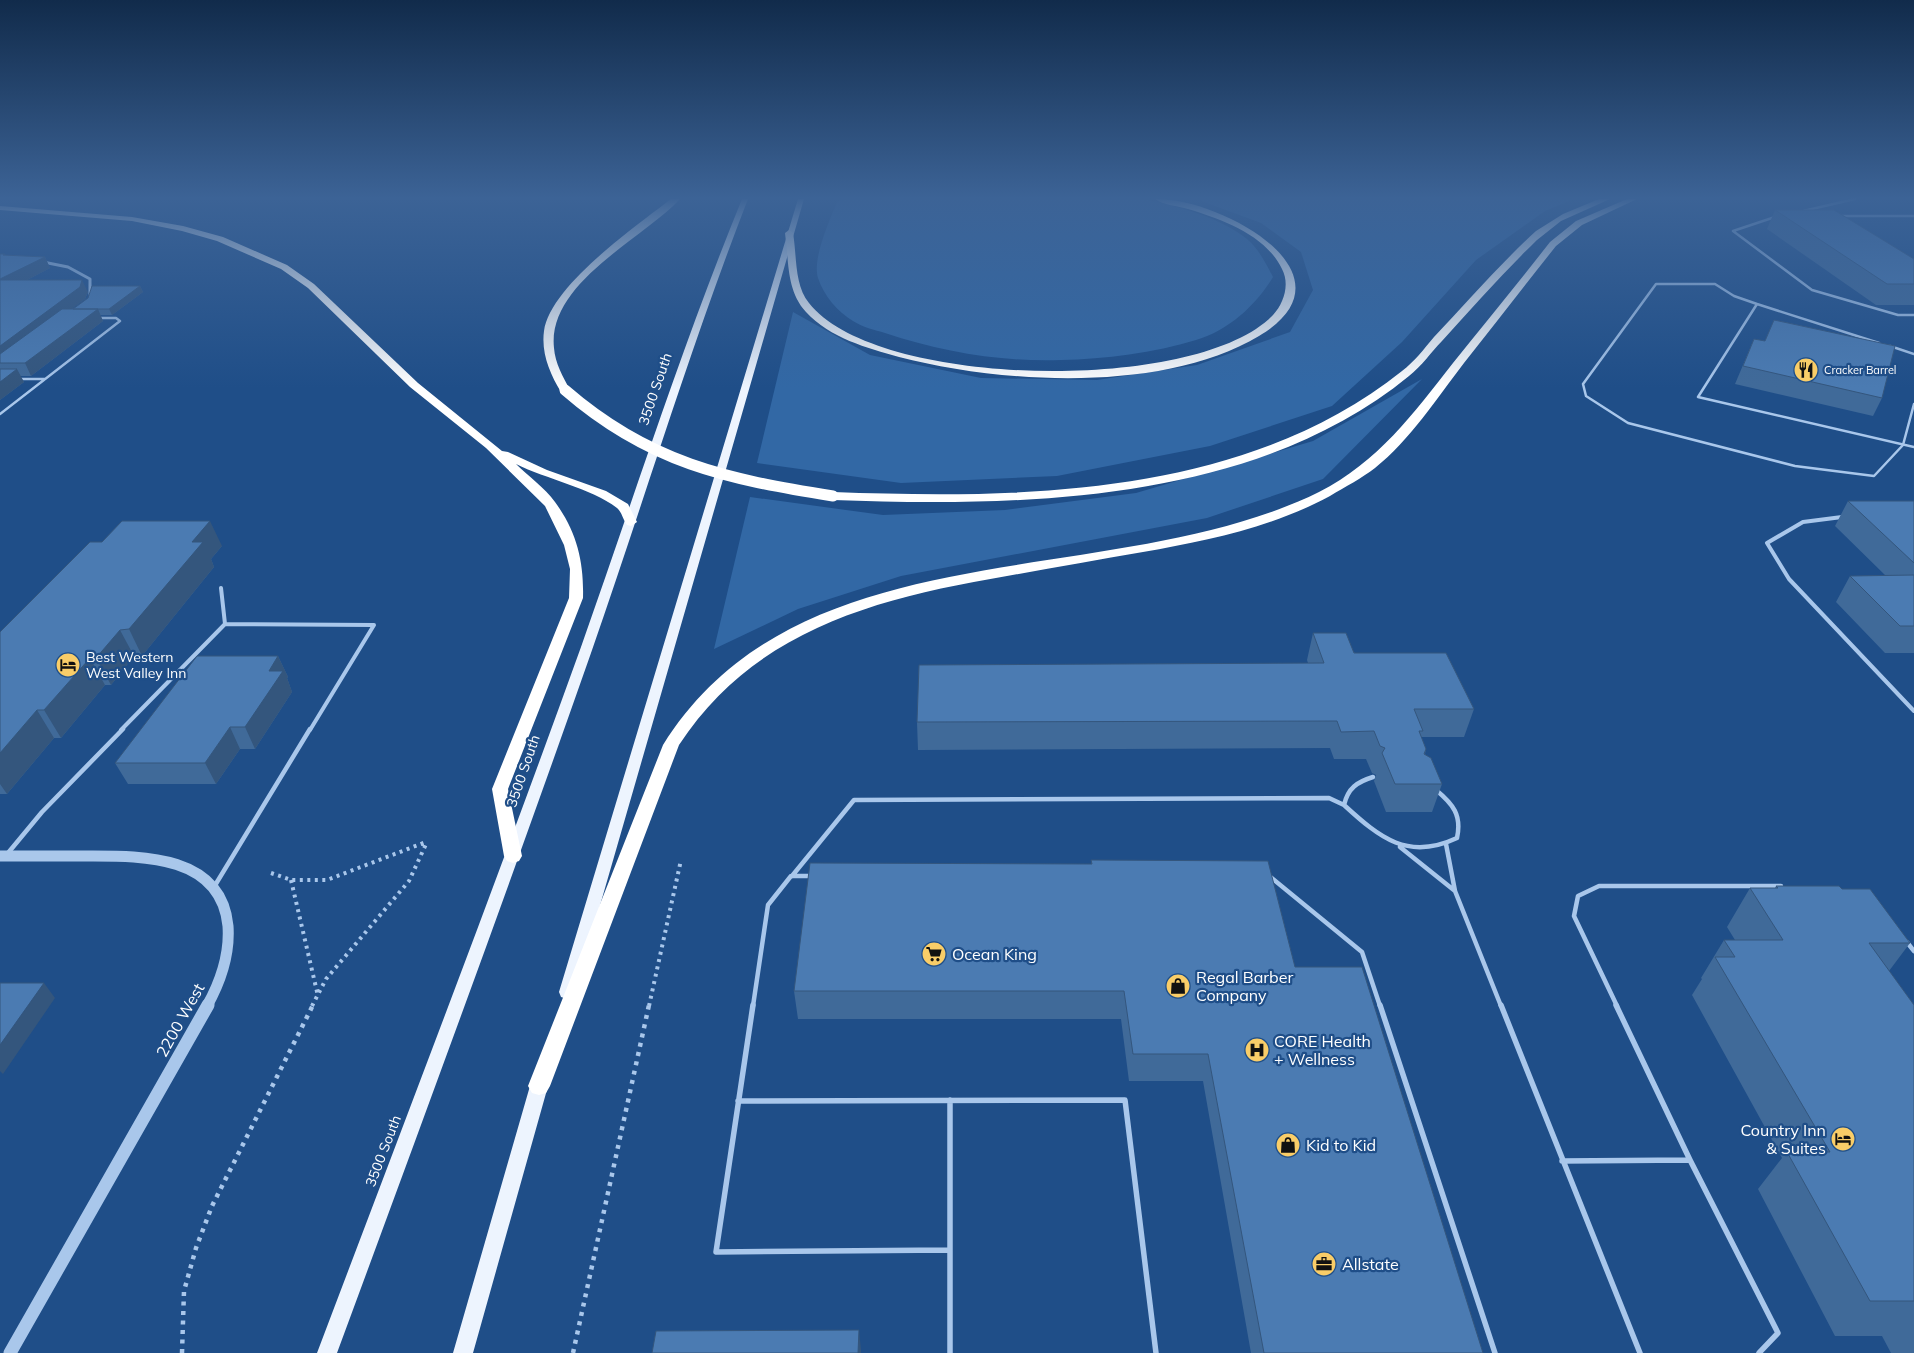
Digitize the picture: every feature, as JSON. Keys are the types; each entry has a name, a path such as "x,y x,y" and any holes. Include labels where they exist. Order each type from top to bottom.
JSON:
{"highway":[{"path":"273,262 284,267 311,286 414,385 490,446 550,504 571,545 577,569 576,598 500,789 513,856"},
{"path":"599,262 584,274 560,303 552,318 547,348 556,376 565,390 605,424 639,444 671,459 727,476 834,496 977,499 1066,493 1186,473 1230,462 1293,441 1345,417 1385,391 1408,372 1510,262"},
{"path":"793,262 796,285 803,302 823,321 854,339 926,361 984,370 1045,374 1110,372 1174,363 1201,356 1240,341 1268,324 1281,310 1290,295 1289,274 1284,262"},
{"path":"539,1086 671,745 707,697 730,676 753,658 805,627 832,615 897,593 930,585 1194,540 1264,519 1324,494 1371,465 1398,439 1539,262"},
{"path":"490,446 543,473 602,494 624,507 631,522"}],"main road":[{"name":"3500 South","path":"327,1353 513,856 721,262"},
{"path":"463,1353 539,1086 782,262"}],"street":[{"path":"40,262 66,266 90,279 92,289 88,301"},
{"path":"2,856 156,858 179,865 214,887"},
{"name":"2200 West","path":"10,1353 220,981 229,938 228,919 214,887"}],"lane":[{"path":"1775,262 1812,290 1898,315 1914,315"},
{"path":"1914,354 1734,296 1715,284 1656,284 1583,384 1586,396 1628,423 1795,466 1874,476 1902,445 1914,404"},
{"path":"1757,304 1698,397 1914,447"},
{"path":"0,414 120,321 116,318 87,318"},
{"path":"9,379 45,380"},
{"path":"1846,516 1803,522 1767,543 1789,579 1914,711"},
{"path":"221,588 224,624"},
{"path":"2,856 42,812 224,624 374,625 214,887"},
{"path":"1344,805 1346,793 1355,783 1373,777"},
{"path":"1399,846 1432,849 1456,838 1460,826 1458,812 1449,800 1427,784"},
{"path":"950,1250 716,1252 768,905 854,800 1329,798 1344,805 1370,829 1399,846 1455,891"},
{"path":"1446,844 1455,891 1640,1353"},
{"path":"1260,875 1270,875 1362,952 1495,1353"},
{"path":"791,876 821,876"},
{"path":"1759,1353 1778,1332 1690,1160 1574,916 1578,896 1599,886 1787,886"},
{"path":"1903,936 1914,951"},
{"path":"950,1100 950,1353"},
{"path":"738,1101 1125,1100 1156,1353"},
{"path":"1562,1161 1690,1160"}],"path":[{"path":"182,1353 184,1291 196,1248 212,1206 326,979 409,881 427,842 326,880 291,880 270,873"},
{"path":"573,1353 681,860"},
{"path":"291,880 318,996"}],"shaded area":[{"path":"817,262 1265,262 1273,277 1250,307 1220,330 1208,336 1146,352 1112,357 1039,360 994,357 928,346 860,325 842,313 832,303 821,285"},
{"path":"1304,262 1474,262 1402,342 1332,406 1210,446 1057,476 901,483 757,463 793,312 870,355 981,378 1097,380 1197,365 1290,332 1313,290"},
{"path":"1422,379 1323,479 1207,518 901,576 798,609 714,649 750,497 883,515 1005,510 1136,493 1313,441"}],"building":[{"path":"0,262 34,262 0,279"},
{"path":"1854,262 1914,262 1914,284 1887,284"},
{"path":"0,280 82,280 80,287 0,346"},
{"path":"92,286 140,286 109,309 73,309 88,298"},
{"path":"62,309 98,309 25,363 0,363 0,354"},
{"path":"1774,320 1895,346 1882,398 1743,366 1754,339 1765,341"},
{"path":"0,369 17,369 0,382"},
{"path":"1848,501 1914,501 1914,563"},
{"path":"122,521 210,521 192,542 203,542 129,629 120,630 96,658 90,658 44,710 37,710 0,753 0,632 90,542 102,542"},
{"path":"1914,575 1914,626 1900,626 1850,576"},
{"path":"1313,633 1346,633 1354,653 1446,653 1474,709 1414,709 1423,731 1419,731 1426,749 1424,754 1431,758 1442,784 1395,784 1382,753 1385,748 1380,746 1374,731 1341,732 1337,721 917,722 919,665 1324,663"},
{"path":"197,656 278,656 269,671 283,671 245,727 230,727 205,763 115,763"},
{"path":"1091,860 1268,861 1295,967 1362,967 1483,1353 1264,1353 1208,1054 1133,1054 1124,991 794,991 810,863 1092,864"},
{"name":"Country Inn & Suites","path":"1776,886 1839,886 1842,889 1870,889 1910,943 1869,943 1914,1005 1914,1301 1870,1301 1787,1152 1830,1152 1715,957 1735,957 1724,940 1783,940 1750,888 1778,888"},
{"path":"0,983 44,983 0,1045"},
{"path":"859,1330 858,1353 652,1353 656,1331"}],"place":[{"name":"Cracker Barrel","path":"1806,370"},
{"name":"Best Western West Valley Inn","path":"68,665"},
{"name":"Ocean King","path":"934,954"},
{"name":"Regal Barber Company","path":"1178,986"},
{"name":"CORE Health + Wellness","path":"1257,1050"},
{"name":"Country Inn & Suites","path":"1843,1139"},
{"name":"Kid to Kid","path":"1288,1145"},
{"name":"Allstate","path":"1324,1264"}]}
